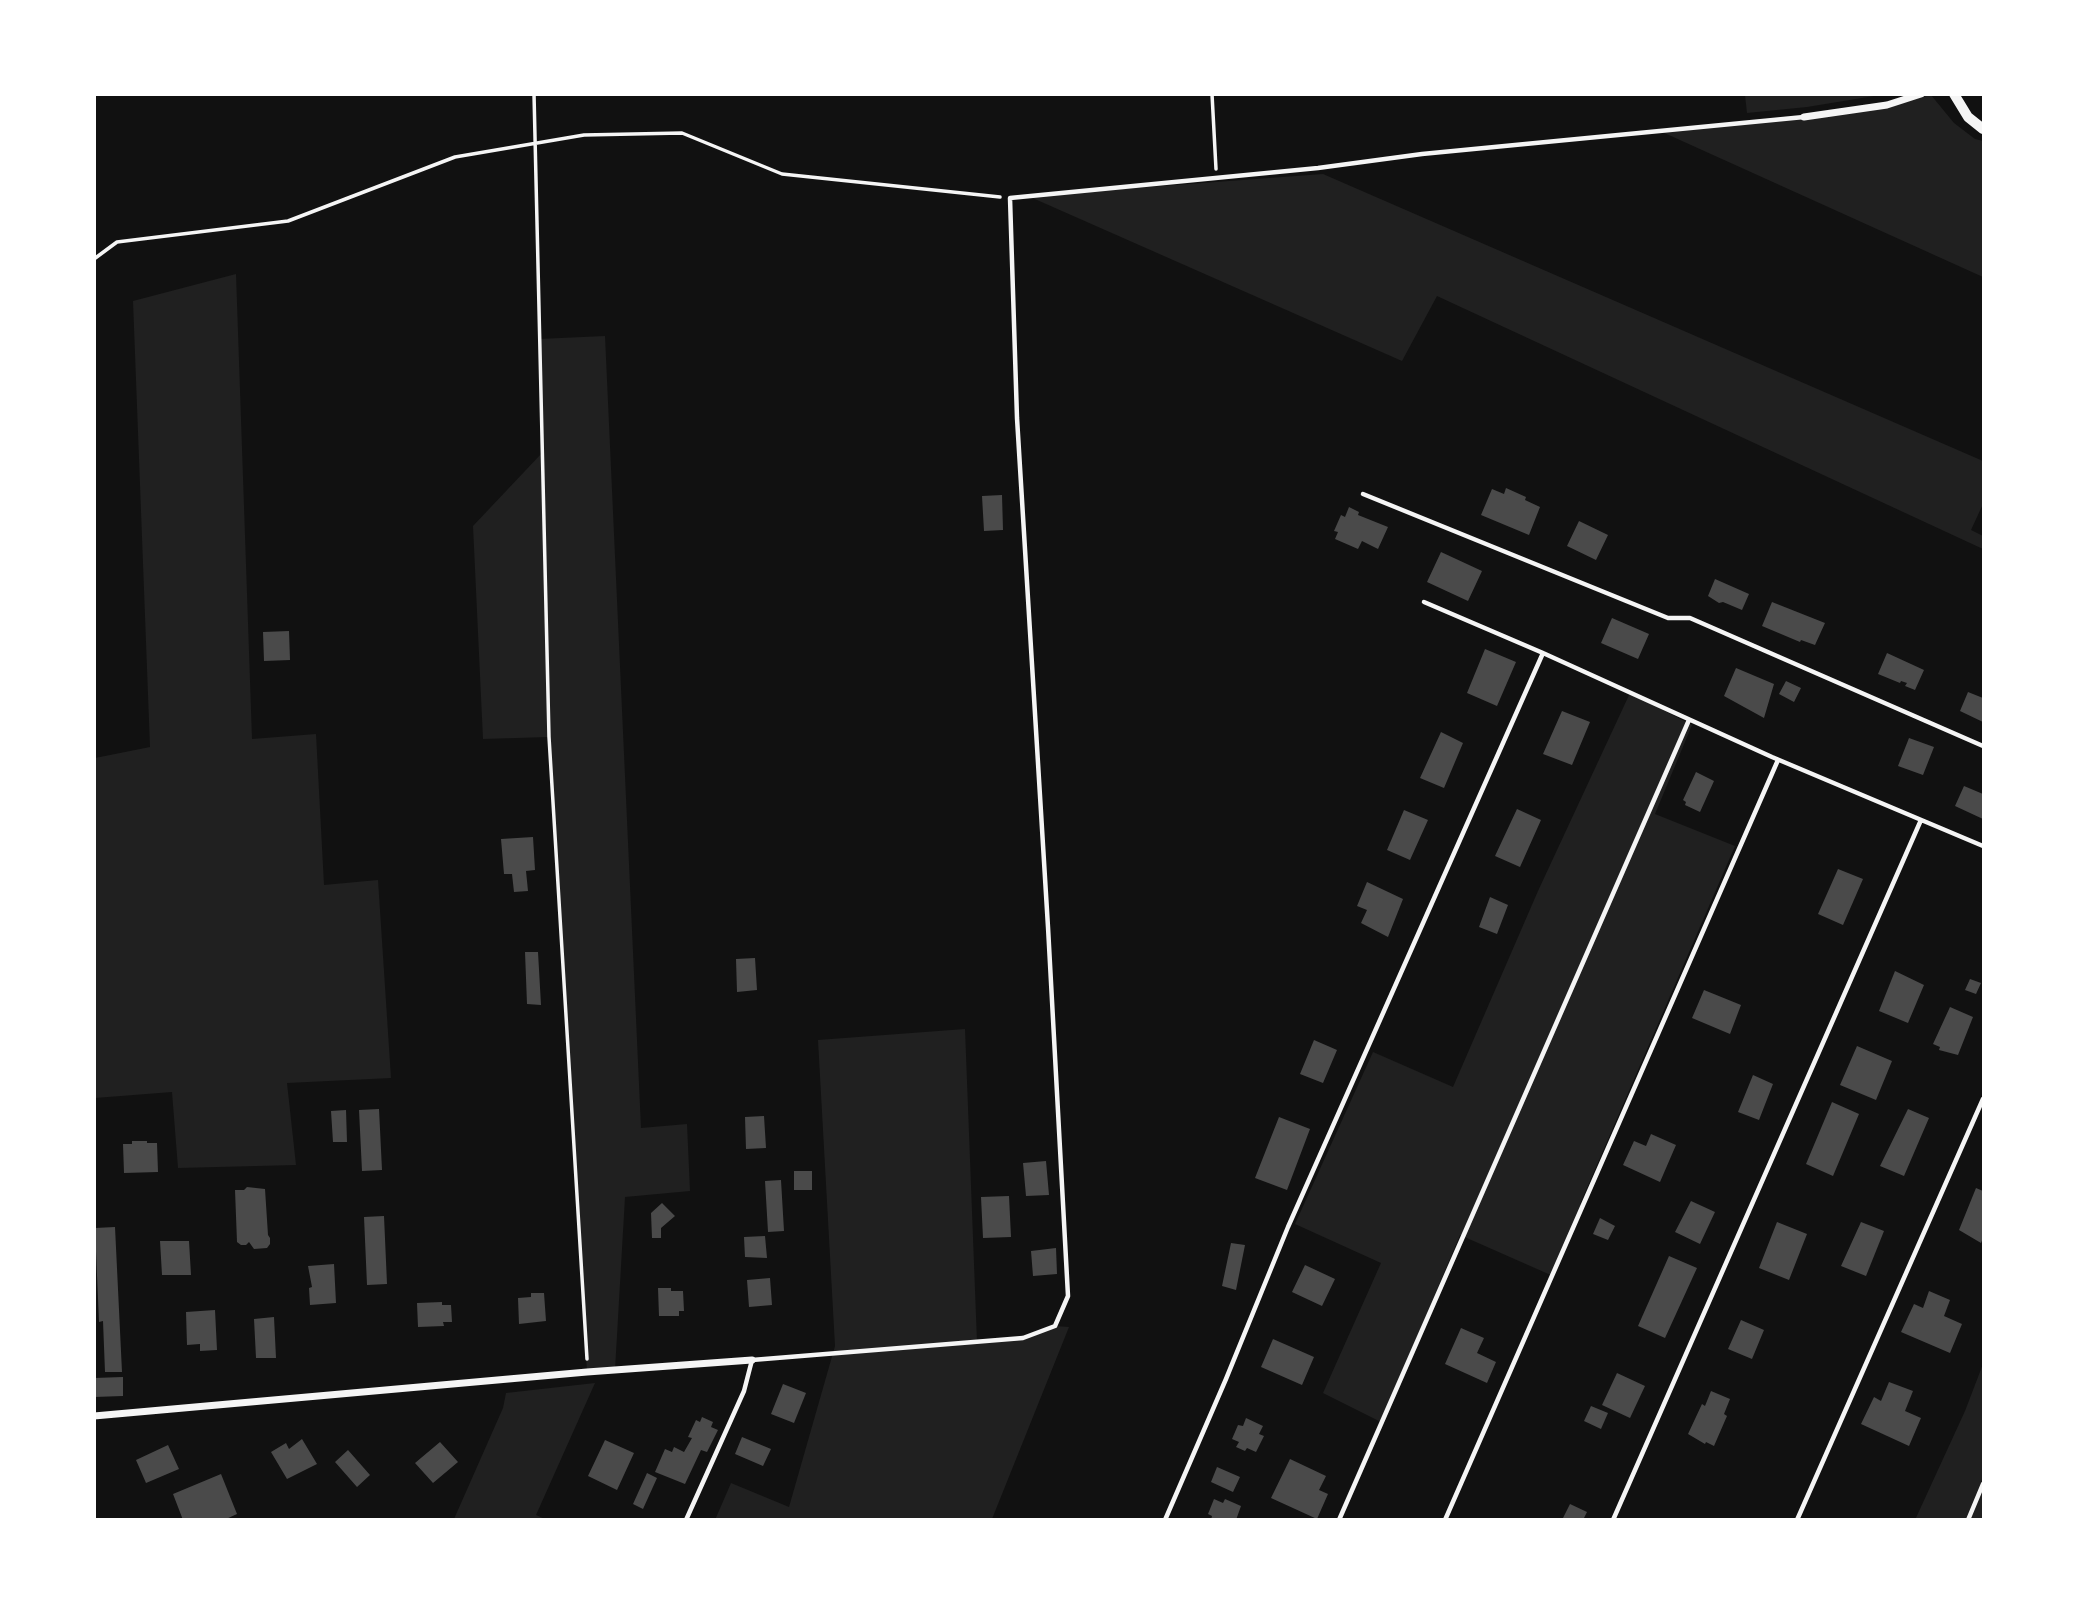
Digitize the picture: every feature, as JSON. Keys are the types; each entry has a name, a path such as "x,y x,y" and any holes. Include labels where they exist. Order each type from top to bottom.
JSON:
{"street":[{"path":"1804,117 1887,105 1921,94"},
{"path":"1954,94 1968,117 1983,130"},
{"path":"94,1416 751,1360"}],"lane":[{"path":"685,1520 744,1391 751,1360 1023,1338 1055,1326 1068,1296 1017,418 1010,198 1804,117"},
{"path":"1363,494 1668,618 1689,618 1983,746"},
{"path":"1424,602 1778,760 1983,846"},
{"path":"1165,1520 1288,1227 1543,653"},
{"path":"1339,1520 1689,720"},
{"path":"1445,1520 1778,760"},
{"path":"1613,1520 1921,820"},
{"path":"1797,1520 1983,1099"},
{"path":"1968,1520 1983,1484"}],"path":[{"path":"534,94 549,737 587,1372"},
{"path":"1212,94 1216,178"},
{"path":"94,259 117,242 289,221 455,158 584,135 682,133 782,174 1010,198"}],"shaded area":[{"path":"1745,94 1880,95 1807,107 1747,113"},
{"path":"1921,95 1931,95 1954,123 1975,139 1983,141 1983,277 1660,131 1887,105"},
{"path":"1323,174 1983,461 1983,504 1971,530 1983,536 1983,549 1437,296 1402,361 1028,196"},
{"path":"236,274 252,739 316,734 324,885 378,880 391,1078 287,1083 296,1165 178,1168 172,1092 95,1098 95,758 150,747 133,301"},
{"path":"605,336 641,1128 687,1124 690,1191 625,1197 615,1370 587,1372 548,737 483,739 473,526 542,453 539,339"},
{"path":"1630,693 1692,725 1655,814 1735,846 1580,1204 1582,1206 1553,1276 1460,1235 1381,1422 1323,1393 1381,1263 1295,1224 1373,1052 1453,1087 1538,891"},
{"path":"965,1029 977,1342 1023,1338 1055,1326 1069,1327 992,1519 715,1520 731,1483 789,1507 835,1346 818,1040"},
{"path":"1983,1364 1983,1519 1915,1520 1965,1411"},
{"path":"595,1383 536,1515 545,1519 454,1519 503,1408 506,1393"}],"building":[{"path":"1506,488 1540,507 1529,535 1481,515 1492,489 1504,494"},
{"path":"1002,495 1003,530 984,531 982,496"},
{"path":"1349,507 1359,512 1358,515 1388,527 1378,549 1362,541 1358,549 1335,539 1338,532 1334,531 1341,515 1345,517"},
{"path":"1579,521 1608,535 1596,560 1567,546"},
{"path":"1441,552 1482,571 1468,601 1427,582"},
{"path":"1715,579 1749,594 1742,610 1723,602 1719,603 1708,596"},
{"path":"1772,602 1825,623 1815,645 1801,640 1800,642 1762,626"},
{"path":"1612,618 1649,634 1638,659 1601,643"},
{"path":"289,631 290,660 264,661 263,632"},
{"path":"1485,649 1516,662 1497,706 1467,693"},
{"path":"1887,653 1924,670 1915,690 1905,686 1907,683 1878,674"},
{"path":"1736,668 1774,684 1764,718 1724,696"},
{"path":"1786,681 1801,688 1794,702 1779,694"},
{"path":"1968,692 1983,698 1983,722 1960,711"},
{"path":"1562,711 1590,722 1572,765 1543,754"},
{"path":"1441,732 1463,743 1444,788 1420,778"},
{"path":"1909,738 1934,747 1923,775 1898,766"},
{"path":"1696,772 1714,781 1700,812 1685,805 1683,800"},
{"path":"1964,786 1983,794 1983,819 1955,806"},
{"path":"1517,809 1541,820 1520,867 1495,856"},
{"path":"1404,810 1428,820 1410,860 1387,850"},
{"path":"533,837 535,870 526,871 528,891 514,892 512,874 504,874 501,839"},
{"path":"1838,869 1863,879 1843,925 1818,914"},
{"path":"1367,882 1403,899 1388,937 1361,923 1367,910 1357,906"},
{"path":"1490,897 1508,905 1497,934 1479,927"},
{"path":"525,952 538,952 541,1005 527,1004"},
{"path":"755,958 757,990 737,992 736,959"},
{"path":"1895,971 1924,985 1908,1023 1879,1011"},
{"path":"1970,979 1981,983 1976,994 1965,990"},
{"path":"1704,990 1741,1005 1730,1034 1692,1018"},
{"path":"1950,1007 1973,1017 1958,1055 1939,1050 1940,1047 1933,1044"},
{"path":"1314,1040 1337,1050 1323,1083 1300,1074"},
{"path":"1857,1046 1892,1061 1876,1100 1840,1085"},
{"path":"1753,1075 1773,1084 1759,1120 1738,1112"},
{"path":"1832,1102 1859,1114 1833,1176 1806,1164"},
{"path":"379,1109 382,1170 362,1171 359,1110"},
{"path":"1908,1109 1929,1118 1904,1176 1880,1166"},
{"path":"346,1110 347,1142 333,1142 331,1111"},
{"path":"764,1116 766,1148 746,1149 745,1117"},
{"path":"1279,1117 1310,1129 1287,1190 1255,1178"},
{"path":"1651,1134 1676,1145 1660,1182 1623,1165 1634,1141 1646,1146"},
{"path":"132,1141 157,1143 158,1172 124,1173 123,1144 132,1144"},
{"path":"1046,1161 1049,1195 1026,1196 1023,1163"},
{"path":"794,1171 812,1171 812,1190 794,1190"},
{"path":"781,1180 784,1231 768,1232 765,1181"},
{"path":"247,1187 265,1189 270,1238 267,1248 254,1249 249,1242 241,1245 237,1242 235,1190 244,1190"},
{"path":"1976,1188 1983,1191 1981,1243 1959,1230"},
{"path":"1009,1196 1011,1237 983,1238 981,1197"},
{"path":"1691,1201 1715,1212 1700,1244 1675,1232"},
{"path":"662,1203 675,1216 661,1228 661,1238 652,1238 651,1213"},
{"path":"384,1216 387,1284 367,1285 364,1217"},
{"path":"1600,1218 1615,1226 1608,1240 1593,1234"},
{"path":"1777,1222 1807,1234 1789,1280 1759,1268"},
{"path":"1861,1222 1884,1231 1866,1276 1841,1266"},
{"path":"115,1227 122,1372 105,1372 103,1321 99,1322 95,1228"},
{"path":"765,1236 767,1258 745,1257 744,1237"},
{"path":"160,1241 189,1241 191,1275 162,1275"},
{"path":"1231,1243 1245,1245 1236,1290 1222,1286"},
{"path":"1056,1248 1057,1274 1033,1276 1031,1251"},
{"path":"1669,1256 1697,1268 1665,1338 1638,1326"},
{"path":"334,1264 336,1303 310,1305 309,1288 312,1287 308,1266"},
{"path":"1305,1265 1335,1279 1322,1306 1292,1292"},
{"path":"770,1278 772,1305 749,1307 747,1280"},
{"path":"658,1288 683,1291 684,1311 679,1311 679,1316 659,1316"},
{"path":"1929,1291 1950,1300 1944,1316 1962,1324 1950,1353 1901,1332 1914,1304 1923,1308"},
{"path":"531,1293 544,1293 546,1321 519,1324 518,1298 531,1297"},
{"path":"442,1302 442,1305 451,1305 452,1322 443,1322 444,1326 418,1327 417,1303"},
{"path":"215,1310 217,1350 200,1351 200,1344 187,1345 186,1312"},
{"path":"274,1317 276,1358 256,1358 254,1319"},
{"path":"1741,1320 1764,1330 1752,1359 1728,1349"},
{"path":"1461,1328 1484,1338 1477,1353 1496,1362 1487,1383 1445,1364"},
{"path":"1273,1339 1314,1357 1302,1385 1261,1367"},
{"path":"1617,1373 1645,1386 1630,1418 1602,1405"},
{"path":"123,1377 123,1396 94,1397 94,1378"},
{"path":"1889,1382 1913,1391 1905,1411 1921,1418 1909,1446 1861,1424 1874,1397 1881,1401"},
{"path":"783,1384 806,1393 794,1423 771,1414"},
{"path":"1711,1391 1730,1399 1724,1414 1727,1416 1714,1446 1688,1434"},
{"path":"1591,1406 1608,1413 1601,1429 1584,1421"},
{"path":"702,1417 713,1422 711,1427 718,1430 707,1452 701,1450 685,1484 655,1472 665,1449 672,1452 674,1447 684,1452 692,1438 688,1437 696,1420 700,1422"},
{"path":"1246,1418 1263,1426 1259,1434 1264,1436 1256,1452 1236,1447 1239,1442 1232,1439 1238,1425 1243,1426"},
{"path":"742,1437 771,1449 763,1466 735,1454"},
{"path":"302,1439 317,1464 287,1479 271,1452 286,1443 289,1449"},
{"path":"605,1440 634,1453 617,1490 588,1476"},
{"path":"440,1442 458,1462 433,1483 415,1463"},
{"path":"168,1445 179,1469 146,1483 136,1460"},
{"path":"348,1450 370,1475 357,1487 335,1462"},
{"path":"1290,1459 1326,1476 1319,1490 1328,1494 1317,1519 1271,1498"},
{"path":"1217,1467 1240,1477 1233,1492 1211,1482"},
{"path":"647,1473 657,1478 643,1509 633,1504"},
{"path":"221,1474 237,1514 224,1520 183,1520 173,1494"},
{"path":"1214,1499 1223,1503 1225,1499 1241,1506 1236,1520 1211,1520 1212,1516 1208,1514"},
{"path":"1570,1504 1587,1512 1583,1520 1562,1520"}]}
